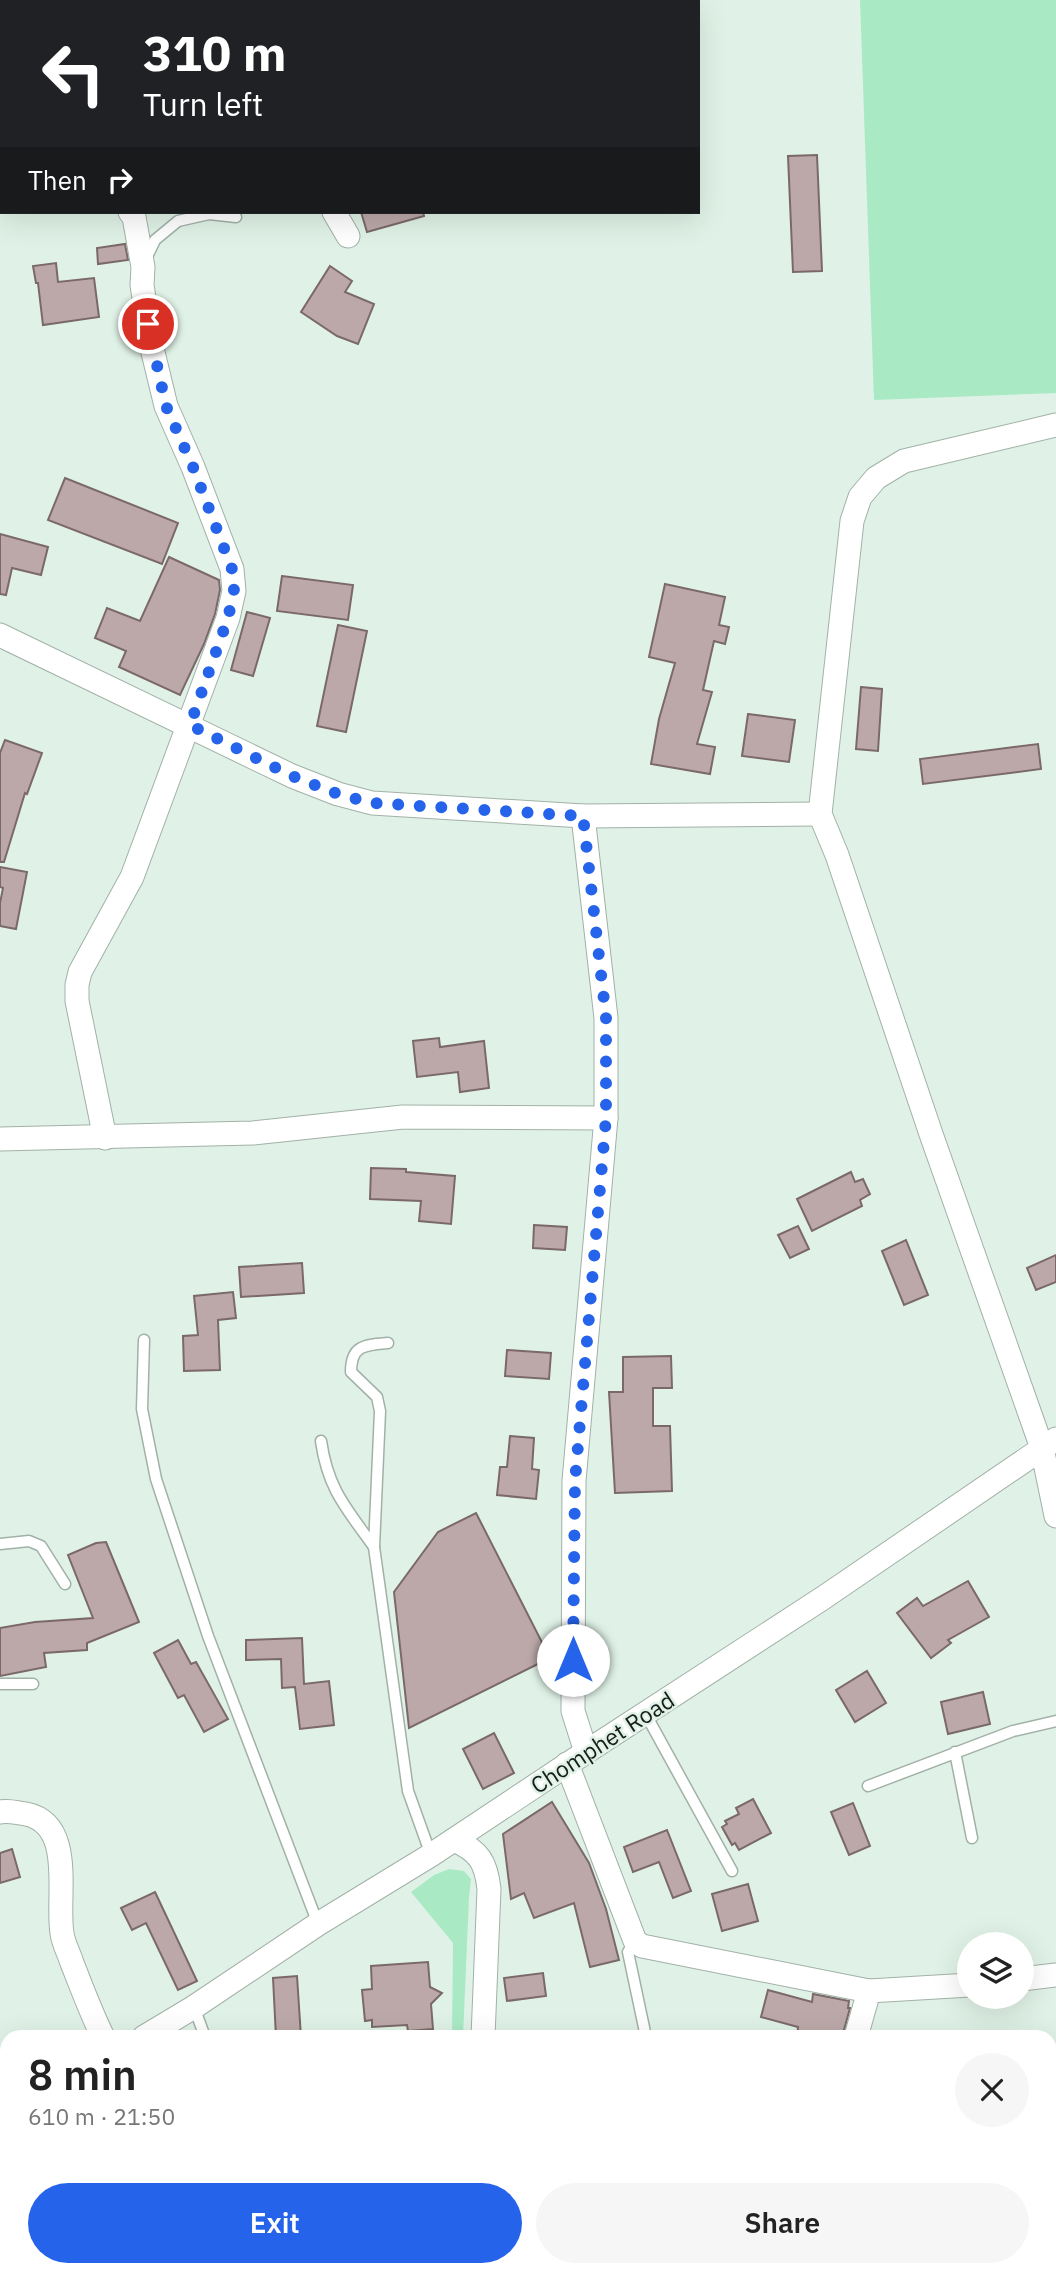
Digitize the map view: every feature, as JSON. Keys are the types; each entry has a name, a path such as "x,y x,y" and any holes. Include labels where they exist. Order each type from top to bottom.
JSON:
{"street":[{"path":"105,1138 76,985 86,960 132,877 190,725 228,618 234,591 232,569 193,467 166,406 151,344 142,285 143,267 132,214"},
{"path":"335,214 348,236"},
{"path":"1056,425 904,461 876,478 860,497 852,521 820,814 837,855 931,1134 1049,1443 1056,1516"},
{"path":"3,640 190,725 292,776 338,794 372,803 583,816 820,814"},
{"path":"583,816 606,1018 606,1118 575,1481 573,1711 576,1758 635,1941 642,1946 869,1991 957,1986"},
{"path":"0,1139 253,1133 403,1118 606,1118"},
{"name":"Chomphet Road","path":"156,2030 318,1924 431,1855 823,1598 1049,1443"},
{"path":"0,1812 6,1810 31,1815 47,1825 58,1846 62,1933 88,2006 100,2030"},
{"path":"454,1840 469,1847 481,1859 487,1872 489,1889 482,2030"},
{"path":"1034,1978 1056,1975"},
{"path":"858,2030 869,1991"}],"lane":[{"path":"143,267 155,240 178,221 209,214 236,217"},
{"path":"144,1340 142,1409 156,1479 208,1636 318,1924"},
{"path":"388,1343 367,1345 354,1353 351,1372 377,1398 380,1411 374,1547 408,1791 431,1855"},
{"path":"321,1441 324,1465 336,1494 374,1547"},
{"path":"0,1544 29,1541 41,1546 65,1584"},
{"path":"0,1684 33,1684"},
{"path":"645,1713 732,1871"},
{"path":"868,1786 1013,1731 1056,1721"},
{"path":"955,1752 972,1838"},
{"path":"635,1941 628,1952 645,2030"},
{"path":"194,2007 202,2030"}],"green space":[{"path":"860,0 1056,0 1056,393 874,400"},
{"path":"449,1869 464,1871 471,1879 463,2030 452,2030 453,1943 411,1892 434,1875"}],"building":[{"path":"817,155 822,271 793,272 788,156"},
{"path":"362,214 424,214 424,216 367,232"},
{"path":"125,244 128,260 98,264 97,248"},
{"path":"56,263 58,282 94,278 99,317 43,325 33,266"},
{"path":"330,266 352,281 345,292 374,304 358,344 337,336 301,312"},
{"path":"65,478 178,523 162,564 48,520"},
{"path":"0,534 48,547 41,575 12,568 6,595 0,594"},
{"path":"169,557 219,580 220,590 204,644 180,695 119,667 126,651 95,638 107,608 140,621"},
{"path":"282,576 353,585 348,620 277,611"},
{"path":"665,584 725,597 719,625 729,627 725,644 714,641 703,690 712,692 697,744 715,747 710,774 651,764 659,719 675,663 649,657"},
{"path":"247,612 270,618 253,676 231,670"},
{"path":"338,625 367,631 346,732 317,726"},
{"path":"861,687 882,689 878,751 856,749"},
{"path":"748,714 795,720 789,762 742,756"},
{"path":"5,740 42,753 27,794 25,793 4,862 0,862 0,753"},
{"path":"1038,744 1041,769 923,784 920,759"},
{"path":"0,867 27,872 16,929 0,926 3,888 0,887"},
{"path":"439,1038 440,1047 484,1041 489,1088 460,1092 458,1072 417,1077 413,1041"},
{"path":"371,1168 406,1169 406,1172 455,1176 451,1224 419,1221 421,1201 370,1199"},
{"path":"851,1172 855,1182 863,1179 870,1194 860,1200 862,1206 812,1231 797,1199"},
{"path":"534,1225 567,1227 565,1250 533,1248"},
{"path":"798,1226 809,1249 790,1258 778,1235"},
{"path":"906,1240 928,1295 904,1305 882,1251"},
{"path":"1056,1255 1056,1282 1036,1290 1027,1268"},
{"path":"302,1263 304,1293 241,1297 239,1267"},
{"path":"233,1292 236,1318 218,1320 220,1370 184,1371 183,1336 198,1335 194,1296"},
{"path":"507,1350 551,1353 549,1379 505,1376"},
{"path":"671,1356 672,1388 653,1388 653,1426 670,1426 672,1491 615,1493 609,1392 623,1392 623,1357"},
{"path":"510,1436 534,1438 532,1469 539,1470 536,1499 497,1495 500,1467 507,1467"},
{"path":"476,1513 550,1658 409,1728 394,1592 438,1532"},
{"path":"106,1542 139,1622 87,1643 87,1650 44,1653 46,1667 0,1676 0,1628 35,1622 93,1618 68,1555 96,1543"},
{"path":"968,1581 989,1617 948,1640 951,1643 931,1658 897,1613 917,1598 923,1606"},
{"path":"302,1638 304,1684 329,1681 334,1725 300,1729 295,1687 282,1688 281,1659 246,1660 246,1640"},
{"path":"178,1640 191,1664 196,1662 228,1719 204,1732 184,1695 178,1698 154,1653"},
{"path":"867,1671 886,1703 855,1722 836,1690"},
{"path":"983,1692 990,1724 948,1734 941,1702"},
{"path":"494,1733 514,1773 483,1789 463,1749"},
{"path":"753,1799 771,1833 739,1850 735,1843 732,1845 722,1827 727,1824 725,1821 739,1814 736,1808"},
{"path":"552,1802 589,1863 606,1909 619,1960 590,1967 574,1903 534,1918 524,1893 511,1899 503,1834"},
{"path":"853,1803 870,1846 849,1855 831,1812"},
{"path":"667,1830 691,1891 673,1898 659,1862 633,1872 624,1847"},
{"path":"12,1849 20,1877 0,1883 0,1853"},
{"path":"748,1884 758,1921 722,1931 712,1894"},
{"path":"155,1892 197,1981 178,1990 146,1923 132,1930 121,1908"},
{"path":"428,1962 430,1987 442,1993 431,2004 433,2029 408,2030 407,2025 372,2027 372,2020 365,2021 362,1990 372,1989 371,1966"},
{"path":"543,1973 546,1996 507,2001 504,1978"},
{"path":"297,1976 301,2030 276,2030 273,1978"},
{"path":"768,1990 812,2002 813,1994 849,2001 850,2008 844,2030 798,2030 798,2027 761,2017"}],"route":[{"path":"148,324 166,406 193,467 232,569 234,591 228,618 190,725 292,776 338,794 372,803 583,816 606,1018 606,1118 575,1481 573,1660"}]}
